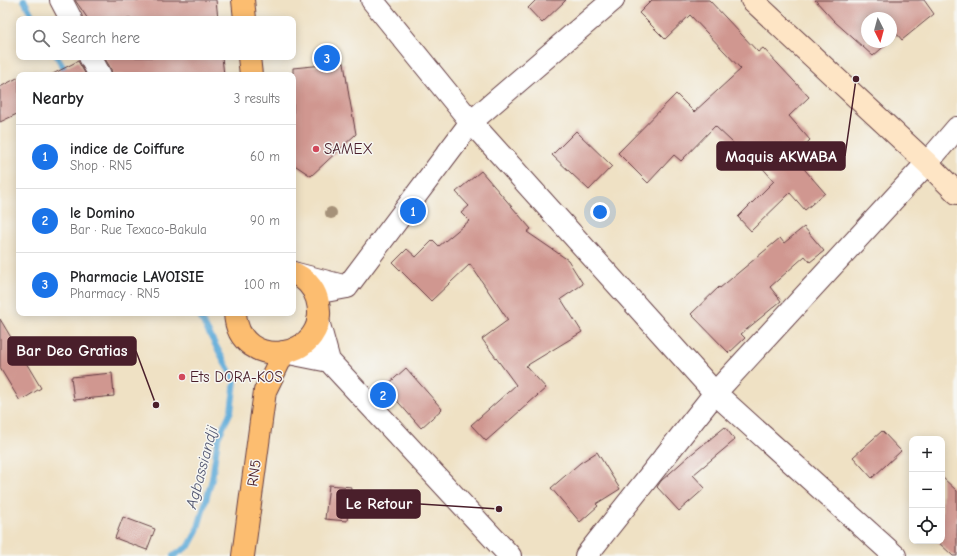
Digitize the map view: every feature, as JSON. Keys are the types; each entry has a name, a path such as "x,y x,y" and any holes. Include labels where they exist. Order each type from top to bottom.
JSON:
{"main road":[{"path":"243,0 245,16"},
{"path":"752,0 927,163 957,193"},
{"path":"249,60 251,72"},
{"path":"296,275 307,282 315,293 319,307 318,321"},
{"name":"RN5","path":"235,316 237,326 242,336 250,344 262,351 276,354 291,351 303,344 313,334 318,321"},
{"name":"RN5","path":"250,344 265,391"},
{"name":"RN5","path":"242,556 265,391 284,352"}],"street":[{"path":"61,0 69,16"},
{"path":"372,0 471,122 715,393 895,556"},
{"path":"315,293 347,287 471,122 613,0"},
{"path":"92,60 98,72"},
{"path":"586,556 715,393 927,163 957,128"},
{"path":"296,274 347,287"},
{"path":"318,321 329,361 510,556"},
{"path":"284,352 329,361"}],"building":[{"path":"75,0 216,0 218,16 86,16"},
{"path":"536,0 566,0 542,23 528,8"},
{"path":"652,0 709,0 758,52 763,48 809,97 789,116 810,140 793,156 825,193 805,210 790,193 751,231 738,217 774,181 751,155 749,158 715,126 681,161 674,155 648,183 618,153 676,94 694,112 741,69 690,15 665,39 639,13"},
{"path":"815,0 924,0 934,14 902,40 897,34 897,12 861,12 861,45 834,21"},
{"path":"864,48 882,48 873,56"},
{"path":"106,60 222,60 224,72 112,72"},
{"path":"78,61 84,72 57,72"},
{"name":"SAMEX","path":"344,63 356,134 311,176 296,166 296,72 293,72 293,68"},
{"path":"16,79 16,114 0,122 0,87"},
{"path":"576,131 612,166 589,190 552,155"},
{"path":"481,171 531,229 527,232 568,260 583,284 561,299 582,332 526,366 546,388 486,441 471,425 516,385 482,339 508,320 470,264 431,301 393,263 407,249 416,257 433,240 439,246 469,221 461,213 469,206 456,192"},
{"path":"804,227 824,251 810,262 805,256 770,287 781,301 741,334 745,338 729,353 691,314 719,287 720,288 780,238 784,243"},
{"path":"0,319 41,388 20,401 0,368"},
{"path":"406,368 442,409 421,428 385,387"},
{"path":"112,373 114,396 74,400 71,377"},
{"path":"725,427 735,440 693,475 705,488 679,511 657,487 661,481 689,456"},
{"path":"882,431 901,451 872,478 853,457"},
{"path":"597,452 620,489 596,504 598,506 580,522 551,488 580,463"},
{"path":"945,480 957,491 957,556 953,556 940,544 945,544"},
{"path":"329,485 351,487 347,521 325,519"},
{"path":"123,517 155,529 147,550 115,538"}],"waterway":[{"name":"Agbassiandji","path":"24,0 32,16"},
{"name":"Agbassiandji","path":"59,60 66,72"},
{"name":"Agbassiandji","path":"173,556 189,546 197,531 212,479 218,438 231,411 235,381 200,316"}],"place":[{"name":"Pharmacie LAVOISIE","path":"327,58"},
{"name":"Maquis AKWABA","path":"856,79"},
{"name":"SAMEX","path":"316,149"},
{"name":"indice de Coiffure","path":"413,211"},
{"name":"Ets DORA-KOS","path":"182,377"},
{"name":"le Domino","path":"383,395"},
{"name":"Bar Deo Gratias","path":"156,405"},
{"name":"Le Retour","path":"499,509"}]}
